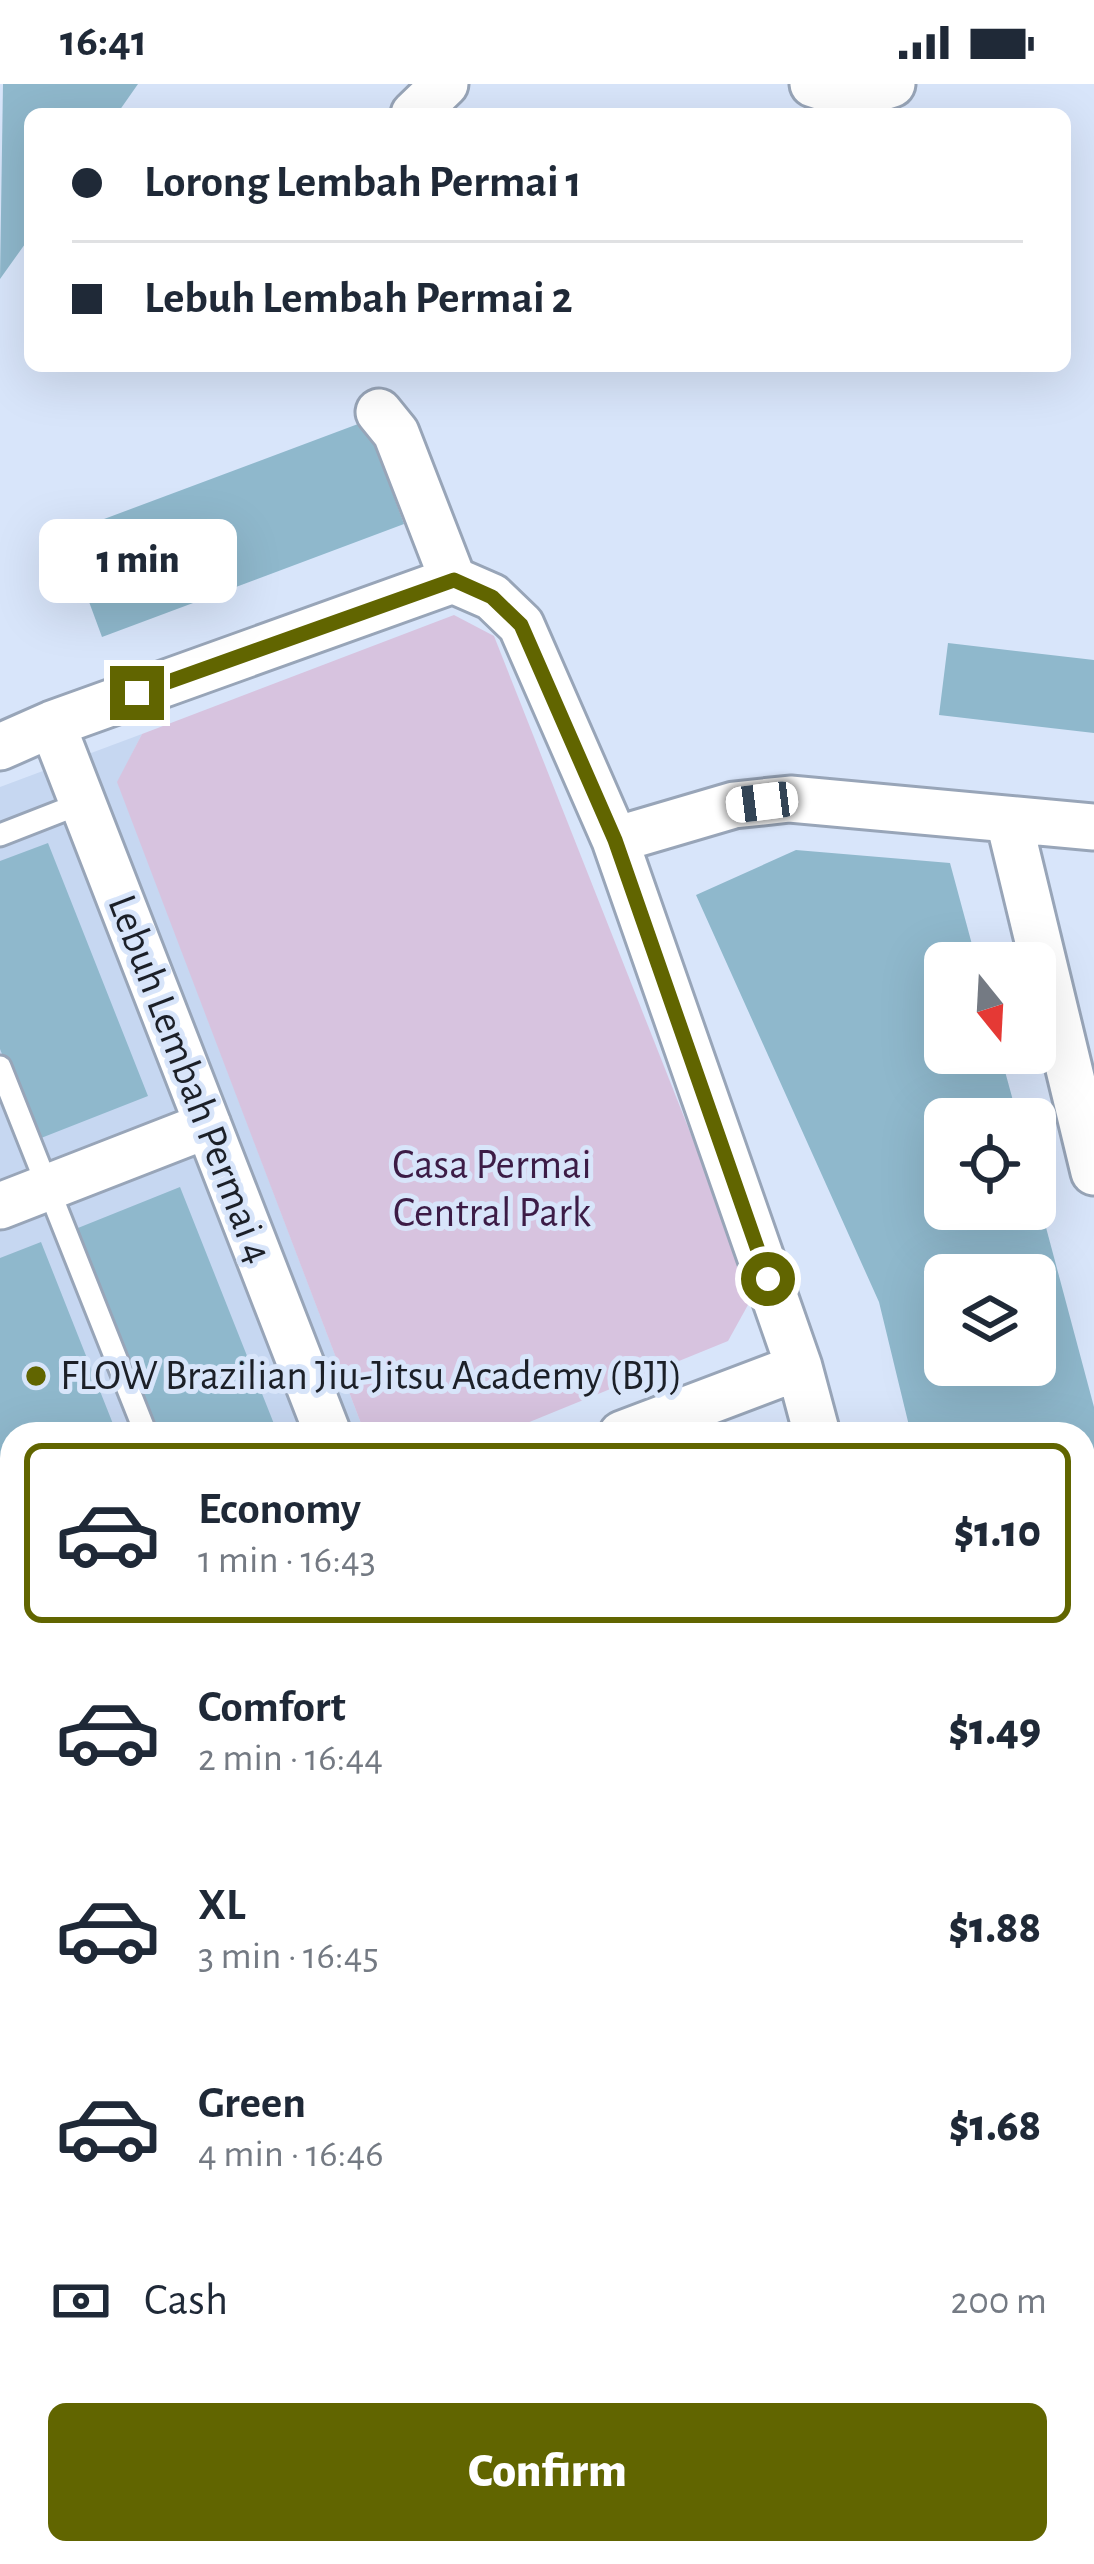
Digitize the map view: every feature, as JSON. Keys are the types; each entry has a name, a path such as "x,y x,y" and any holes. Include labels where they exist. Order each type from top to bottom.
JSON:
{"street":[{"path":"421,108 446,84"},
{"path":"813,84 851,97 892,84"},
{"path":"380,412 396,433 454,580"},
{"path":"0,747 52,724 454,580 492,597 521,625 615,840 799,1367 814,1422"},
{"name":"Lebuh Lembah Permai 4","path":"52,724 323,1422"},
{"path":"615,840 734,806 790,799 1094,827"},
{"path":"1009,820 1094,1172"},
{"path":"0,1206 208,1124"},
{"path":"654,1422 799,1367"}],"lane":[{"path":"0,835 82,803"},
{"path":"0,1067 141,1422"}],"shaded area":[{"path":"142,734 118,782 360,1422 0,1422 0,787"}],"green space":[{"name":"Casa Permai Central Park","path":"454,615 494,636 754,1294 728,1341 529,1422 360,1422 117,782 142,734"}],"building":[{"path":"3,84 138,84 121,108 24,108 24,245 0,279"},
{"path":"366,421 404,524 102,637 64,534"},
{"path":"948,643 1094,660 1094,733 939,715"},
{"path":"48,843 148,1096 36,1140 0,1049 0,861"},
{"path":"796,850 950,863 971,942 924,942 924,1074 1006,1074 1012,1098 924,1098 924,1230 1047,1230 1053,1254 924,1254 924,1386 1056,1386 1056,1265 1094,1407 1094,1422 908,1422 879,1302 696,895"},
{"path":"180,1187 273,1422 144,1422 68,1232"},
{"path":"41,1242 112,1422 0,1422 0,1258"}],"place":[{"name":"FLOW Brazilian Jiu-Jitsu Academy (BJJ)","path":"36,1376"}],"route":[{"path":"137,693 454,580 492,597 521,625 615,840 768,1279"}]}
